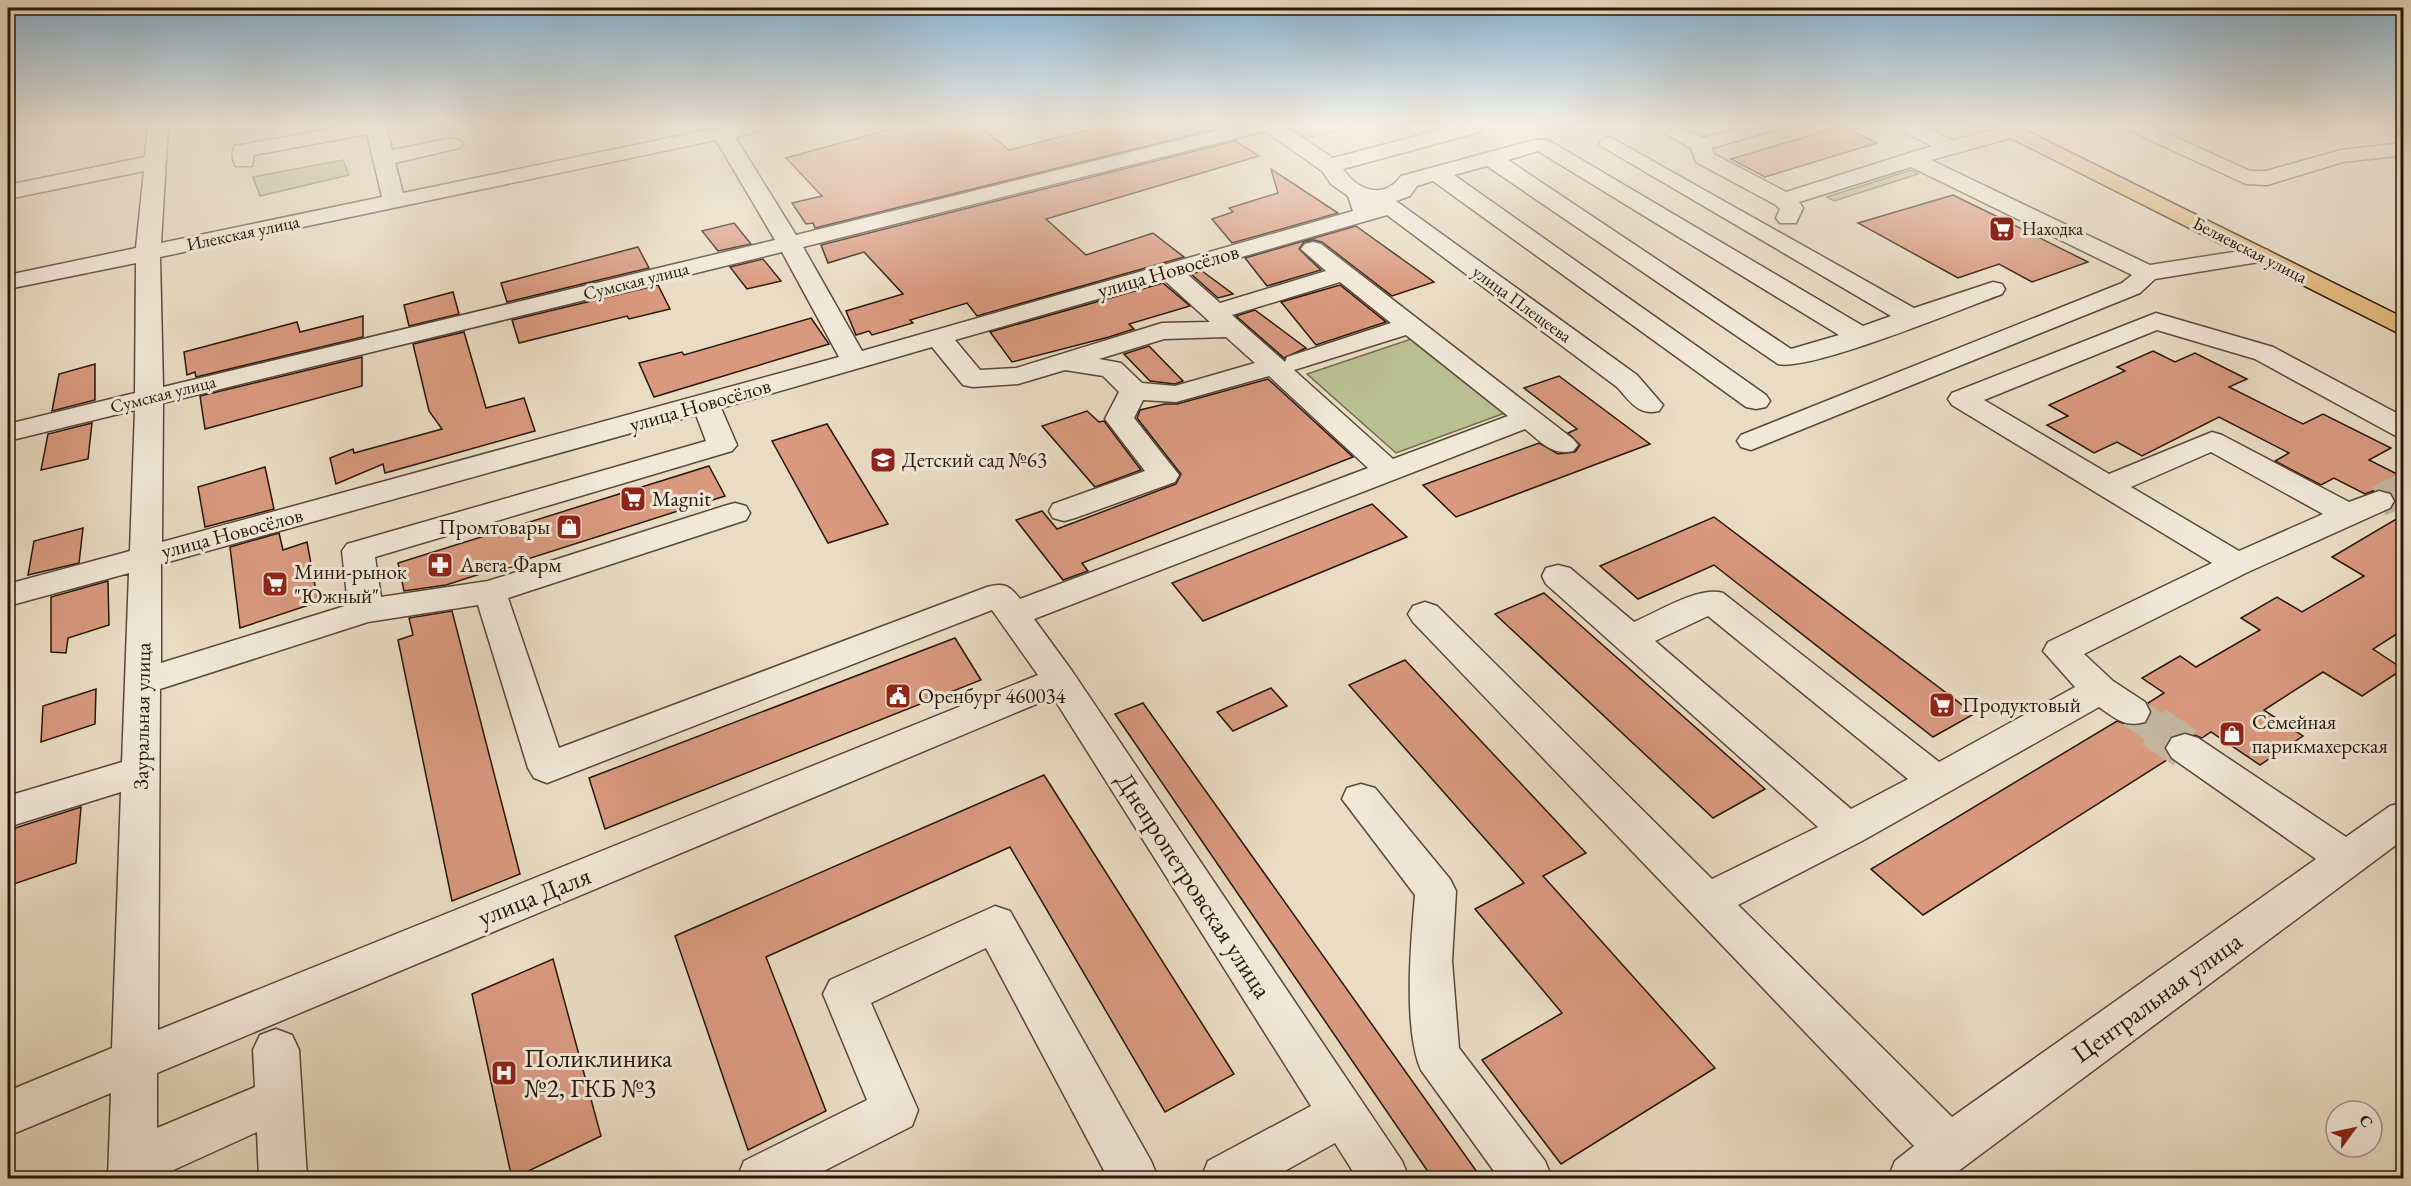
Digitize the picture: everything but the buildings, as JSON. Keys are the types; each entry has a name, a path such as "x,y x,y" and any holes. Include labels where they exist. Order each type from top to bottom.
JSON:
{"main road":[{"name":"Беляевская улица","path":"2111,180 2403,328"}],"street":[{"path":"8,192 65,180"},
{"name":"Зауральная улица","path":"132,1171 149,397 148,253 153,180"},
{"path":"388,180 394,202"},
{"name":"Илекская улица","path":"8,282 497,180"},
{"path":"751,180 789,243 854,361"},
{"name":"Сумская улица","path":"8,432 654,278 1039,180"},
{"name":"улица Плещеева","path":"1342,180 1627,381 1649,405"},
{"name":"улица Новосёлов","path":"8,595 705,404 1169,271 1375,203 1402,191 1411,180"},
{"path":"1448,180 1756,401"},
{"path":"1523,180 1787,358"},
{"name":"улица Новосёлов","path":"1601,180 1860,336"},
{"path":"1674,180 1912,318"},
{"path":"1747,180 1784,200 1792,208 1790,217 1757,229"},
{"path":"1784,200 1845,180"},
{"path":"1956,180 2148,273 2259,255"},
{"path":"1313,249 1563,445"},
{"path":"1169,271 1286,364 1389,471"},
{"path":"938,338 973,379 1018,376 1161,330 1232,319 1344,273"},
{"path":"1751,441 2131,288 2148,273"},
{"path":"1719,375 1824,349 1993,289"},
{"path":"2237,564 1962,399 2156,321 2264,353 2403,429"},
{"path":"1064,362 1111,369 1134,391 1176,394 1286,364 1410,325"},
{"path":"1064,511 1164,474 1119,418 1134,391"},
{"path":"366,610 358,551 722,445 705,404"},
{"path":"490,591 547,768 1006,604 1389,471 1528,418"},
{"path":"2108,486 2212,441 2347,514"},
{"path":"2132,712 2100,690 2060,651 2237,564 2379,501"},
{"path":"143,681 366,610 490,591 735,513"},
{"path":"1558,576 1848,830"},
{"path":"1630,638 1711,601 1936,780"},
{"name":"Днепропетровская улица","path":"1006,604 1060,680 1385,1179"},
{"path":"1425,614 1949,1148"},
{"name":"улица Даля","path":"8,1113 1060,680"},
{"path":"1708,901 1848,830 2100,690"},
{"path":"2185,748 2347,859"},
{"path":"8,811 141,771"},
{"path":"1361,799 1436,891 1431,961 1437,1056 1528,1179"},
{"name":"Центральная улица","path":"1912,1179 1949,1148 2403,817"},
{"path":"761,1179 895,1110 845,994 995,924 1134,1179"},
{"path":"276,1050 283,1179"},
{"path":"132,1171 279,1099"},
{"path":"1225,1179 1342,1114"}],"green space":[{"path":"254,180 326,180 260,196"},
{"path":"1879,180 1898,180 1834,201 1827,197"},
{"path":"1411,339 1505,413 1396,453 1307,374"}],"tunnel":[{"path":"2379,501 2404,489"},
{"path":"2132,712 2156,728"},
{"path":"2154,727 2185,748"}],"place":[{"name":"Находка","path":"2002,229"},
{"name":"Детский сад №63","path":"883,460"},
{"name":"Magnit","path":"633,499"},
{"name":"Промтовары","path":"569,527"},
{"name":"Авега-Фарм","path":"440,565"},
{"name":"Мини-рынок \"Южный\"","path":"275,584"},
{"name":"Оренбург 460034","path":"898,696"},
{"name":"Продуктовый","path":"1942,705"},
{"name":"Семейная парикмахерская","path":"2232,734"},
{"name":"Поликлиника №2, ГКБ №3","path":"504,1073"}]}
